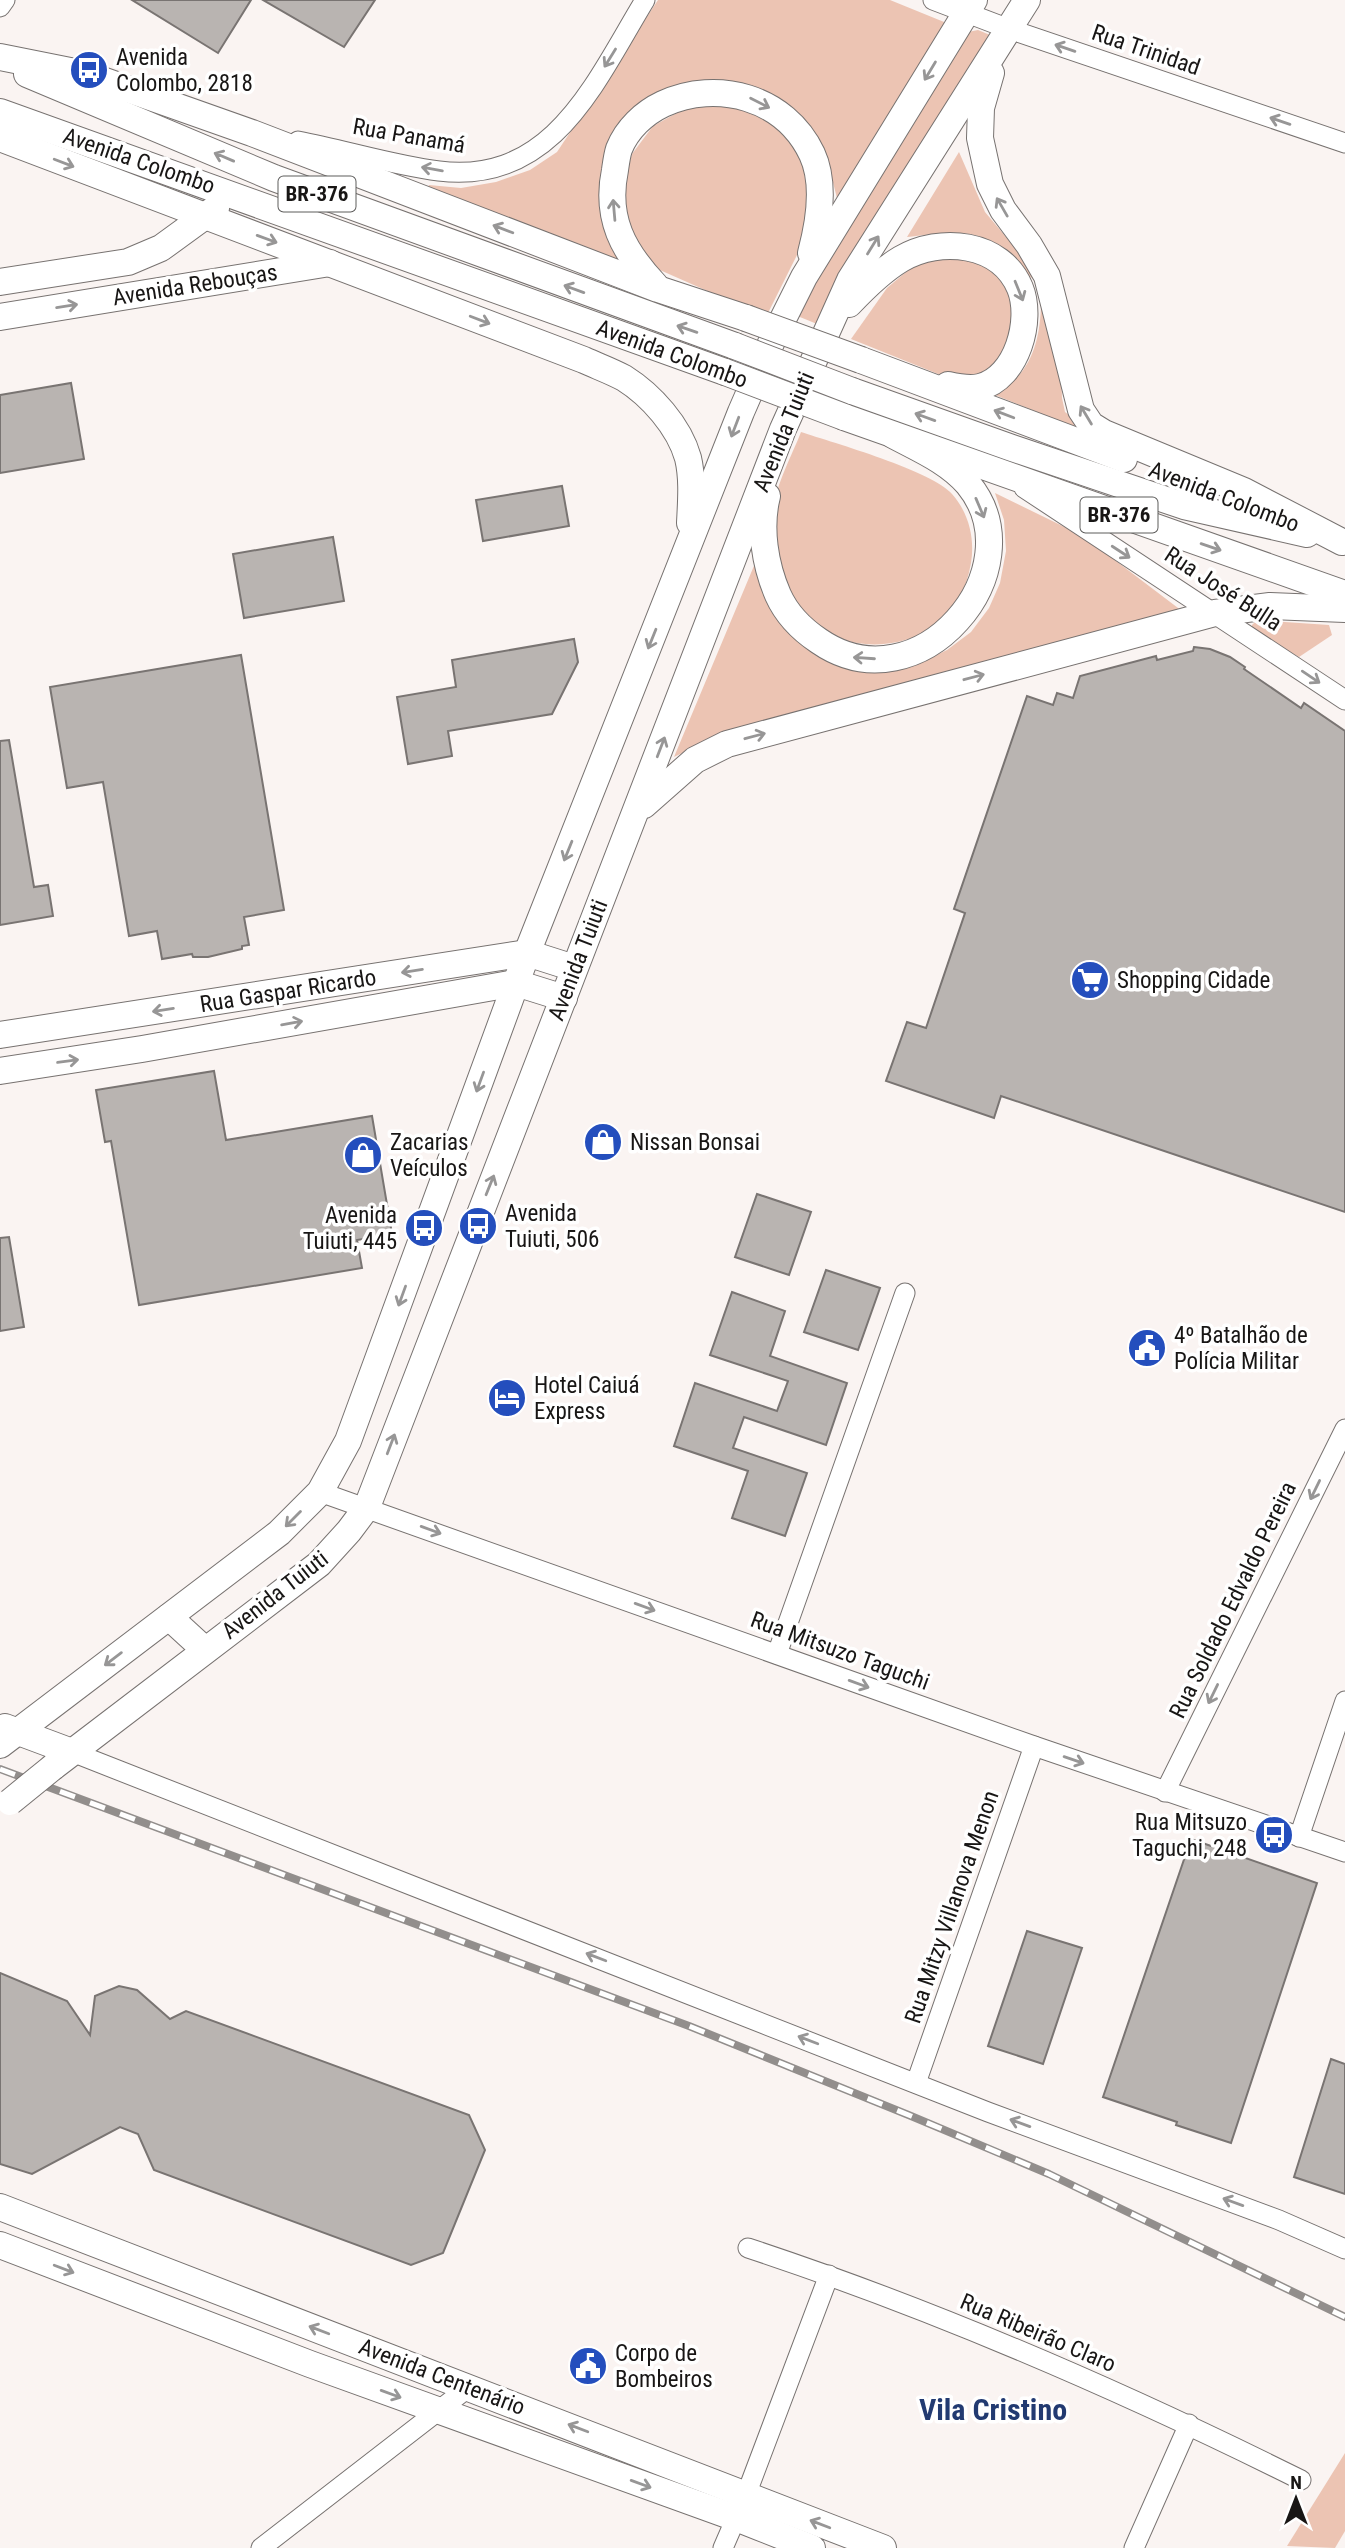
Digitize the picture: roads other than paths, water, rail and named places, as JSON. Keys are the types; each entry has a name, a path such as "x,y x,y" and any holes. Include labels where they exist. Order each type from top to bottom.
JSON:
{"main road":[{"name":"Avenida Tuiuti","path":"5,1806 319,1564 367,1507 783,429 828,325 850,280 1027,0"},
{"name":"Avenida Tuiuti","path":"5,1736 279,1533 320,1492 348,1441 527,953 741,412 771,343 804,277 970,7"},
{"path":"1004,37 981,108 980,138 990,184 1003,210 1029,245 1047,276 1081,410 1086,418 1091,425 1104,433 1244,491 1344,540"},
{"name":"Avenida Colombo","path":"0,57 85,74 252,133 658,289 746,317 1344,540"},
{"name":"Avenida Colombo","path":"0,63 274,178 852,391 1184,506 1344,540"},
{"path":"658,289 632,260 616,225 612,184 614,172 619,149 635,124 653,109 673,99 700,92 732,93 759,101 783,117 798,132 813,155 819,183 818,225 804,277"},
{"name":"Avenida Colombo","path":"0,112 893,435 1345,594"},
{"path":"0,138 332,263 624,378 667,419 688,458 692,493 689,545"},
{"name":"Avenida Rebouças","path":"0,282 128,262 161,248 203,216 274,178"},
{"path":"828,325 876,276 904,257 934,247 962,245 986,252 1005,266 1019,286 1025,305 1020,345 1012,360 1000,374 981,387 957,387 915,380"},
{"name":"Avenida Rebouças","path":"0,317 389,253"},
{"path":"128,262 134,296"},
{"path":"783,429 765,504 764,543 769,575 783,606 800,628 829,648 854,658 887,659 914,653 937,640 961,617 976,595 985,570 988,542 984,510 969,486 951,467 893,435"},
{"path":"637,811 695,760 726,744 1215,613 1270,606 1345,609"},
{"name":"Rua Gaspar Ricardo","path":"0,1035 527,953 574,968"},
{"path":"445,966 449,994"},
{"name":"Rua Gaspar Ricardo","path":"0,1071 142,1049 516,983 564,998"},
{"path":"169,1617 205,1650"},
{"path":"5,1736 62,1760"},
{"name":"Avenida Centenário","path":"0,2207 469,2387 741,2507 812,2548"},
{"name":"Avenida Centenário","path":"0,2245 438,2411 741,2507 883,2548"}],"street":[{"path":"0,7 5,0"},
{"name":"Rua Panamá","path":"252,133 439,171 478,172 510,165 534,152 557,131 584,99 645,0"},
{"name":"Rua Trinidad","path":"933,0 970,7 1004,37 1345,143"},
{"name":"Rua José Bulla","path":"1002,474 1345,700"},
{"path":"777,1654 905,1293"},
{"name":"Rua Soldado Edvaldo Pereira","path":"1165,1792 1345,1429"},
{"name":"Rua Mitsuzo Taguchi","path":"320,1492 1034,1746 1345,1852"},
{"path":"1299,1837 1345,1701"},
{"name":"Rua Mitzy Villanova Menon","path":"916,2083 1034,1746"},
{"path":"62,1760 1279,2220 1345,2249"},
{"name":"Rua Ribeirão Claro","path":"748,2248 829,2275 1078,2375 1189,2424 1301,2480"},
{"path":"723,2548 829,2275"},
{"path":"261,2548 469,2387"},
{"path":"1133,2548 1189,2424"}],"railway":[{"path":"0,1769 689,2026 911,2116 1049,2174 1345,2317"}],"place":[{"name":"Avenida Colombo, 2818","path":"89,70"},
{"name":"Shopping Cidade","path":"1090,980"},
{"name":"Nissan Bonsai","path":"603,1142"},
{"name":"Zacarias Veículos","path":"363,1155"},
{"name":"Avenida Tuiuti, 506","path":"478,1226"},
{"name":"Avenida Tuiuti, 445","path":"424,1228"},
{"name":"4º Batalhão de Polícia Militar","path":"1147,1348"},
{"name":"Hotel Caiuá Express","path":"507,1398"},
{"name":"Rua Mitsuzo Taguchi, 248","path":"1274,1835"},
{"name":"Corpo de Bombeiros","path":"588,2366"}],"district":[{"name":"Vila Cristino","path":"993,2409"}]}
